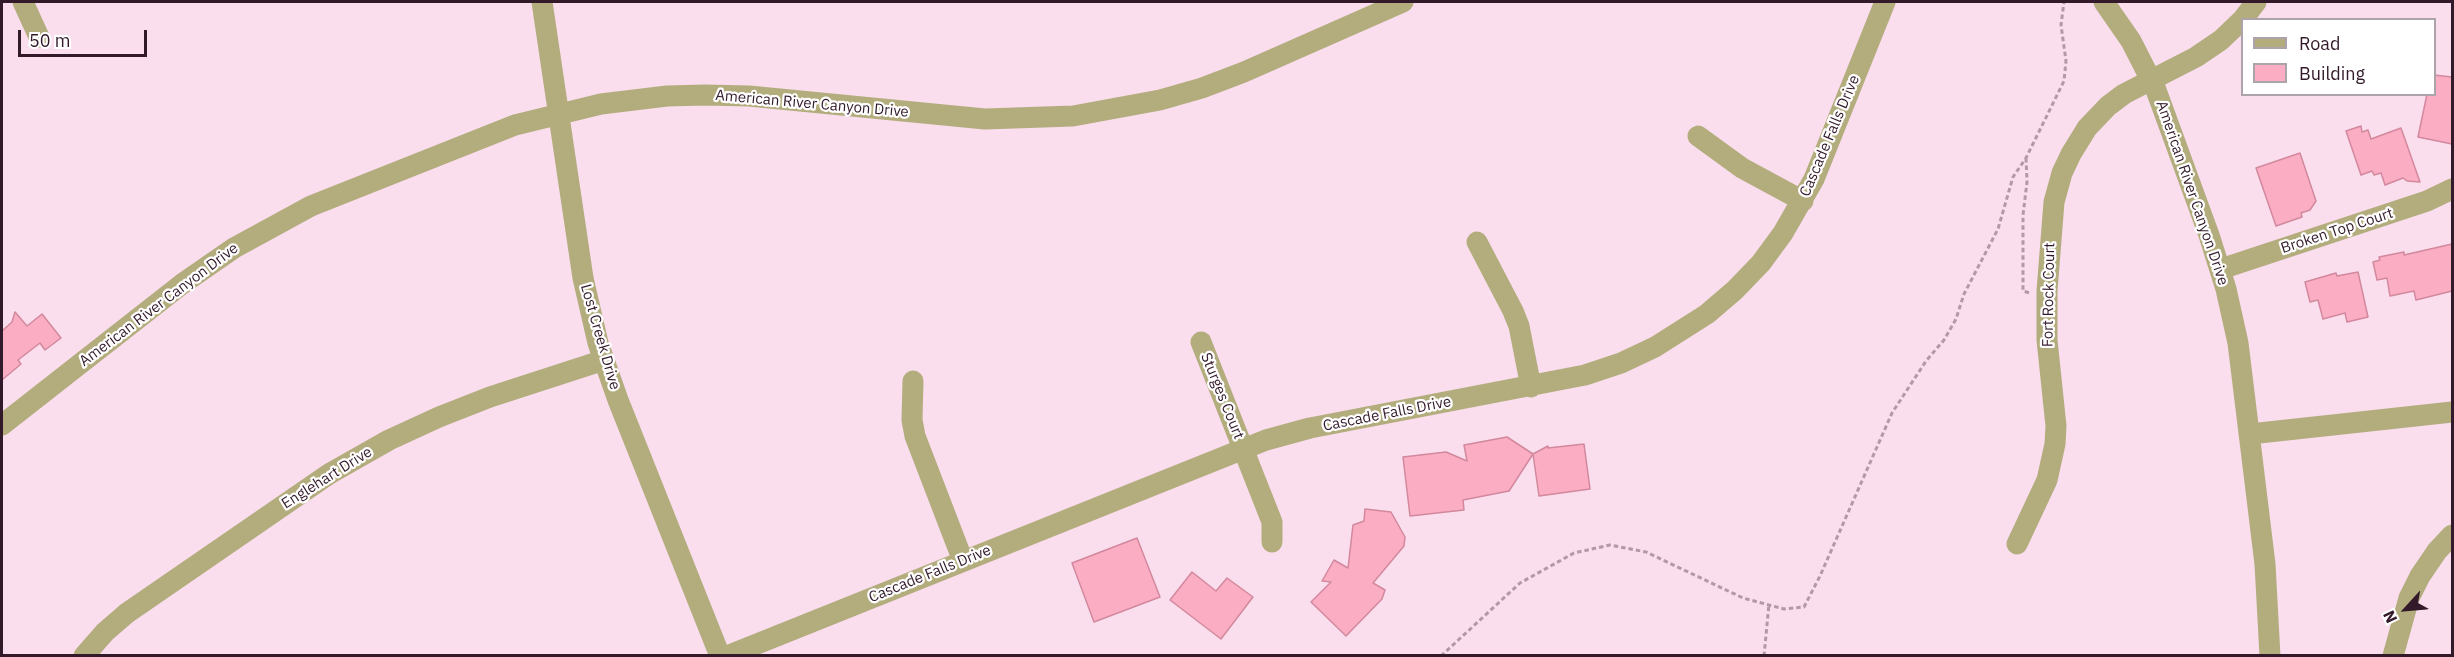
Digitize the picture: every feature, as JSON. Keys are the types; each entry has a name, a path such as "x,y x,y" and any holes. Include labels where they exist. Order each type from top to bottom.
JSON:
{"street":[{"path":"23,2 39,37"},
{"name":"Lost Creek Drive","path":"542,2 583,278 604,360 720,656"},
{"name":"American River Canyon Drive","path":"2,425 182,284 234,248 311,206 515,125 601,104 667,96 705,95 749,96 974,118 1029,119 1073,116 1160,100 1202,88 1244,72 1403,2"},
{"name":"Cascade Falls Drive","path":"728,656 1243,449 1310,428 1585,375 1655,348 1684,330 1735,290 1761,263 1783,233 1803,201 1885,2"},
{"name":"American River Canyon Drive","path":"2104,2 2131,41 2151,78 2221,269 2238,343 2250,434 2265,564 2270,656"},
{"name":"Fort Rock Court","path":"2244,18 2256,2"},
{"name":"Fort Rock Court","path":"2017,544 2047,480 2055,444 2056,426 2047,340 2047,296 2054,202 2062,173 2087,128 2108,106 2151,78 2196,57 2221,40 2241,21"},
{"path":"1698,136 1742,168 1803,201"},
{"name":"Broken Top Court","path":"2221,269 2427,201 2452,189"},
{"path":"1477,242 1514,310 1531,387"},
{"name":"Sturges Court","path":"1200,342 1272,522 1272,542"},
{"name":"Englehart Drive","path":"84,656 105,632 127,613 329,474 389,440 439,417 490,397 604,360"},
{"path":"913,381 912,420 915,436 963,561"},
{"path":"2250,434 2452,412"},
{"path":"2393,656 2409,598 2420,576 2437,551 2452,535"}],"path":[{"path":"1441,656 1520,583 1574,553 1610,546 1646,552 1743,598 1769,603 1784,609 1803,607 1820,576 1892,413 1926,361 1944,340 1956,319 1964,294 1998,230 2013,177 2026,158 2064,81 2066,61 2061,26 2064,2"},
{"path":"2026,158 2023,291 2047,296"},
{"path":"1764,656 1769,603"}],"building":[{"path":"2436,75 2452,77 2452,144 2418,137 2427,96 2436,96"},
{"path":"2361,126 2362,132 2368,130 2371,139 2401,128 2420,182 2407,181 2403,178 2385,185 2381,173 2374,175 2372,171 2361,175 2346,131"},
{"path":"2300,153 2316,201 2310,210 2301,213 2302,217 2276,226 2256,168"},
{"path":"2452,244 2452,291 2416,300 2414,291 2390,296 2387,278 2377,280 2373,262 2380,260 2379,257 2404,252 2404,255"},
{"path":"2358,272 2368,317 2347,322 2345,313 2323,319 2318,300 2310,302 2305,282 2336,273 2337,276"},
{"path":"15,312 27,326 42,314 61,338 45,350 40,343 18,360 21,364 2,380 2,331 12,322"},
{"path":"1507,437 1533,454 1509,491 1463,500 1464,510 1410,516 1403,457 1446,452 1467,461 1464,445"},
{"path":"1584,444 1590,489 1539,496 1533,454 1548,446 1548,448"},
{"path":"1365,509 1391,512 1405,537 1404,546 1373,583 1385,590 1382,599 1346,636 1311,602 1331,582 1322,581 1334,560 1348,568 1353,525 1364,521"},
{"path":"1137,538 1160,597 1094,622 1072,563"},
{"path":"1192,572 1216,591 1227,578 1253,597 1221,639 1170,600"}]}
